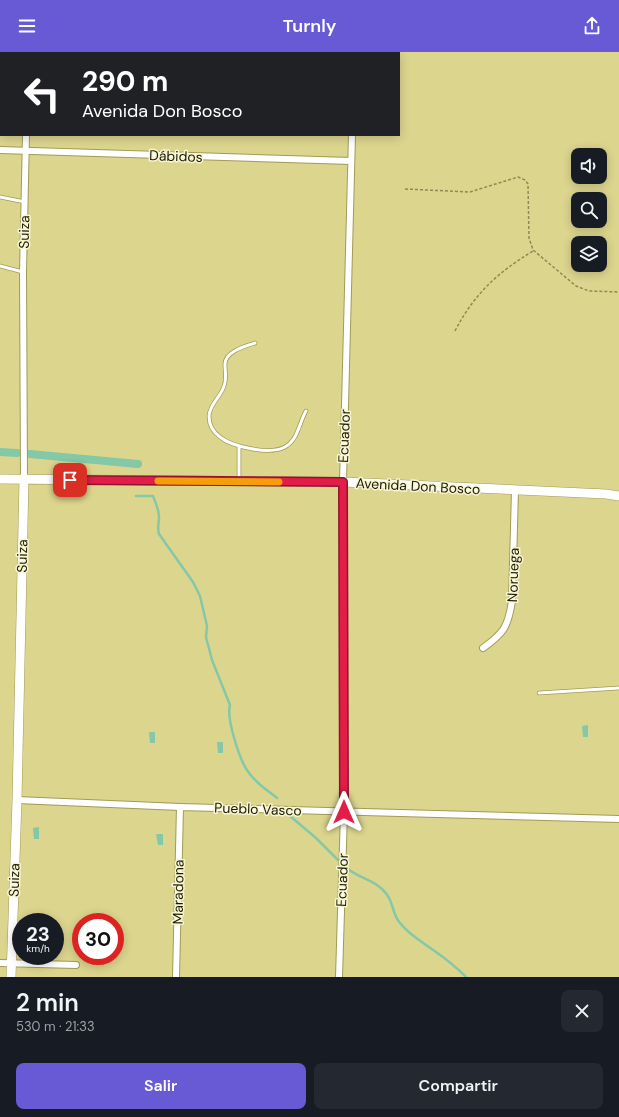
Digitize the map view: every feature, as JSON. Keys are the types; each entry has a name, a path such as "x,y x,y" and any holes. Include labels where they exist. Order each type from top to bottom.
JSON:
{"main road":[{"name":"Avenida Don Bosco","path":"0,479 343,482 619,496"},
{"name":"Suiza","path":"11,977 17,800 24,479"}],"street":[{"name":"Suiza","path":"24,479 23,272 26,136"},
{"name":"Ecuador","path":"339,977 344,812 343,482 352,136"},
{"name":"Dábidos","path":"0,150 351,161"},
{"name":"Noruega","path":"483,648 497,638 506,626 510,616 512,601 515,490"},
{"name":"Pueblo Vasco","path":"17,800 180,807 619,819"},
{"name":"Maradona","path":"176,977 180,807"},
{"path":"0,963 72,965"}],"lane":[{"path":"0,197 25,202"},
{"path":"0,266 23,272"},
{"path":"255,343 233,352 224,364 226,373 223,392 212,406 209,415 210,424 213,430 219,437 234,445 267,450 278,450 293,441 306,411"},
{"path":"239,446 239,481"},
{"path":"539,693 619,688"}],"path":[{"path":"405,189 470,192 518,177 525,180 528,184 529,192 529,238 533,250 576,286 589,291 619,292"},
{"path":"455,331 463,314 478,295 498,275 533,250"}],"shaded area":[{"path":"588,725 588,737 583,737 582,726"},
{"path":"149,732 155,732 155,743 150,743"},
{"path":"217,742 223,742 223,753 218,753"},
{"path":"39,827 39,839 34,839 33,828"},
{"path":"156,834 163,834 163,845 158,845"}],"waterway":[{"path":"0,452 17,453"},
{"path":"30,454 138,464"},
{"path":"136,496 153,496 159,517 159,534 193,582 200,596 207,626 206,637 212,660 230,705 229,711 232,729 245,767 262,787 277,798"},
{"path":"290,816 316,838 338,860"},
{"path":"348,869 382,889 389,898 397,919 404,927 412,935 448,961 466,977"}],"slow traffic":[{"path":"158,481 279,482"}],"route":[{"path":"70,480 343,482 344,812"}]}
